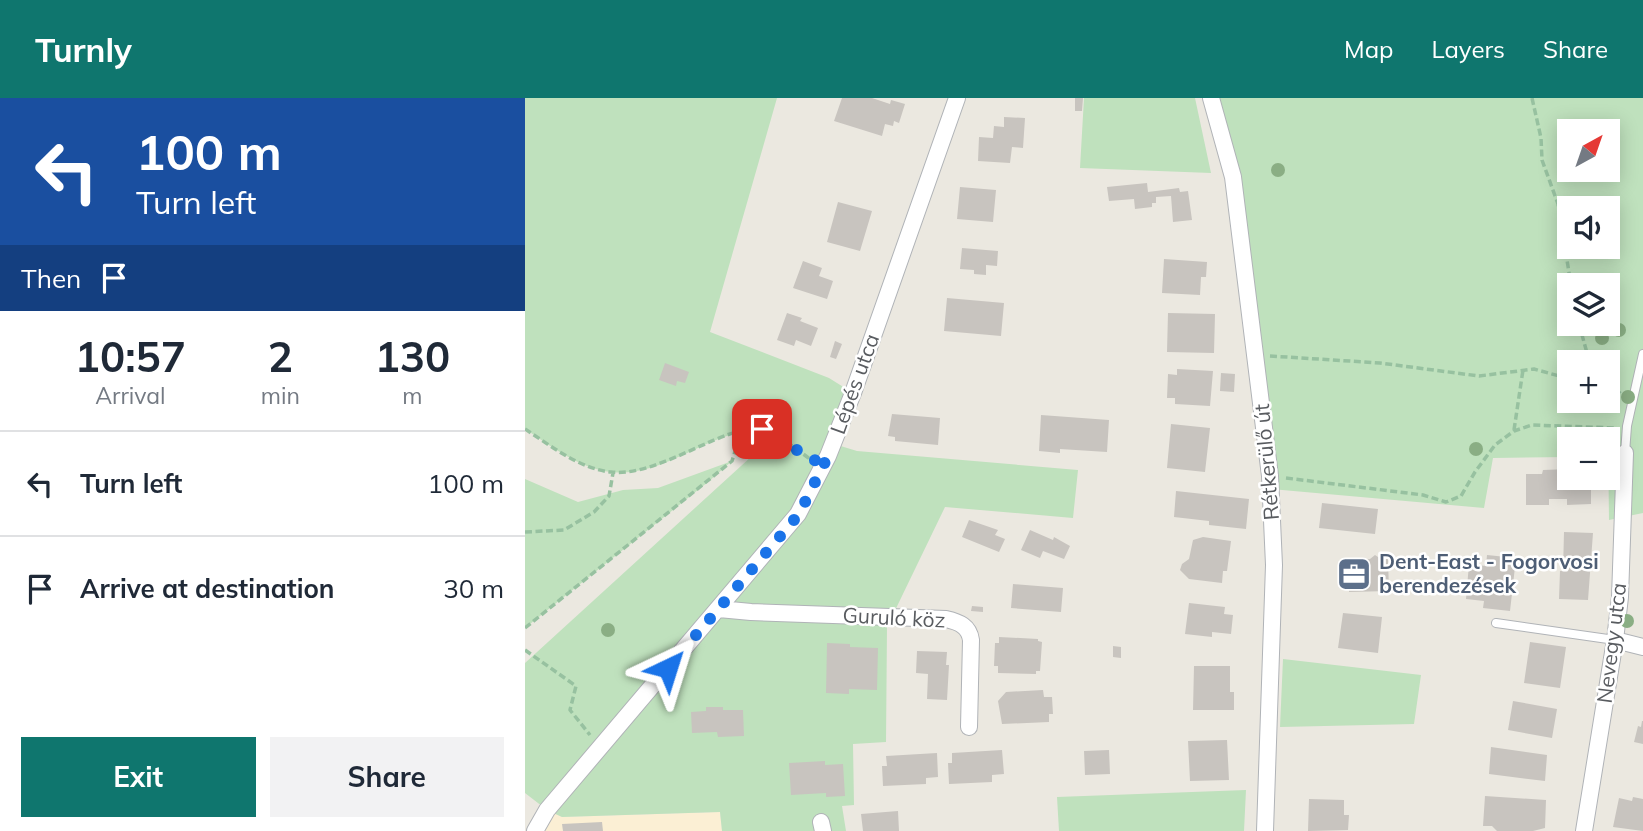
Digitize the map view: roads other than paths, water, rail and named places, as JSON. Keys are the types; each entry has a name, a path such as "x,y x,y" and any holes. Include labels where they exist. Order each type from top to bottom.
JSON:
{"street":[{"name":"Lépés utca","path":"535,831 547,810 799,514 828,456 853,393 955,98"},
{"name":"Rétkerülő út","path":"1211,98 1233,177 1271,476 1273,565 1265,831"},
{"name":"Nevegy utca","path":"1584,831 1620,597 1625,453"},
{"name":"Guruló köz","path":"719,608 751,612 946,619 958,622 967,629 971,640 969,727"},
{"path":"1615,640 1643,647"}],"lane":[{"path":"1625,453 1627,426 1643,354"},
{"path":"1496,623 1615,640"}],"place":[{"name":"Dent-East - Fogorvosi berendezések","path":"1354,574"}]}
